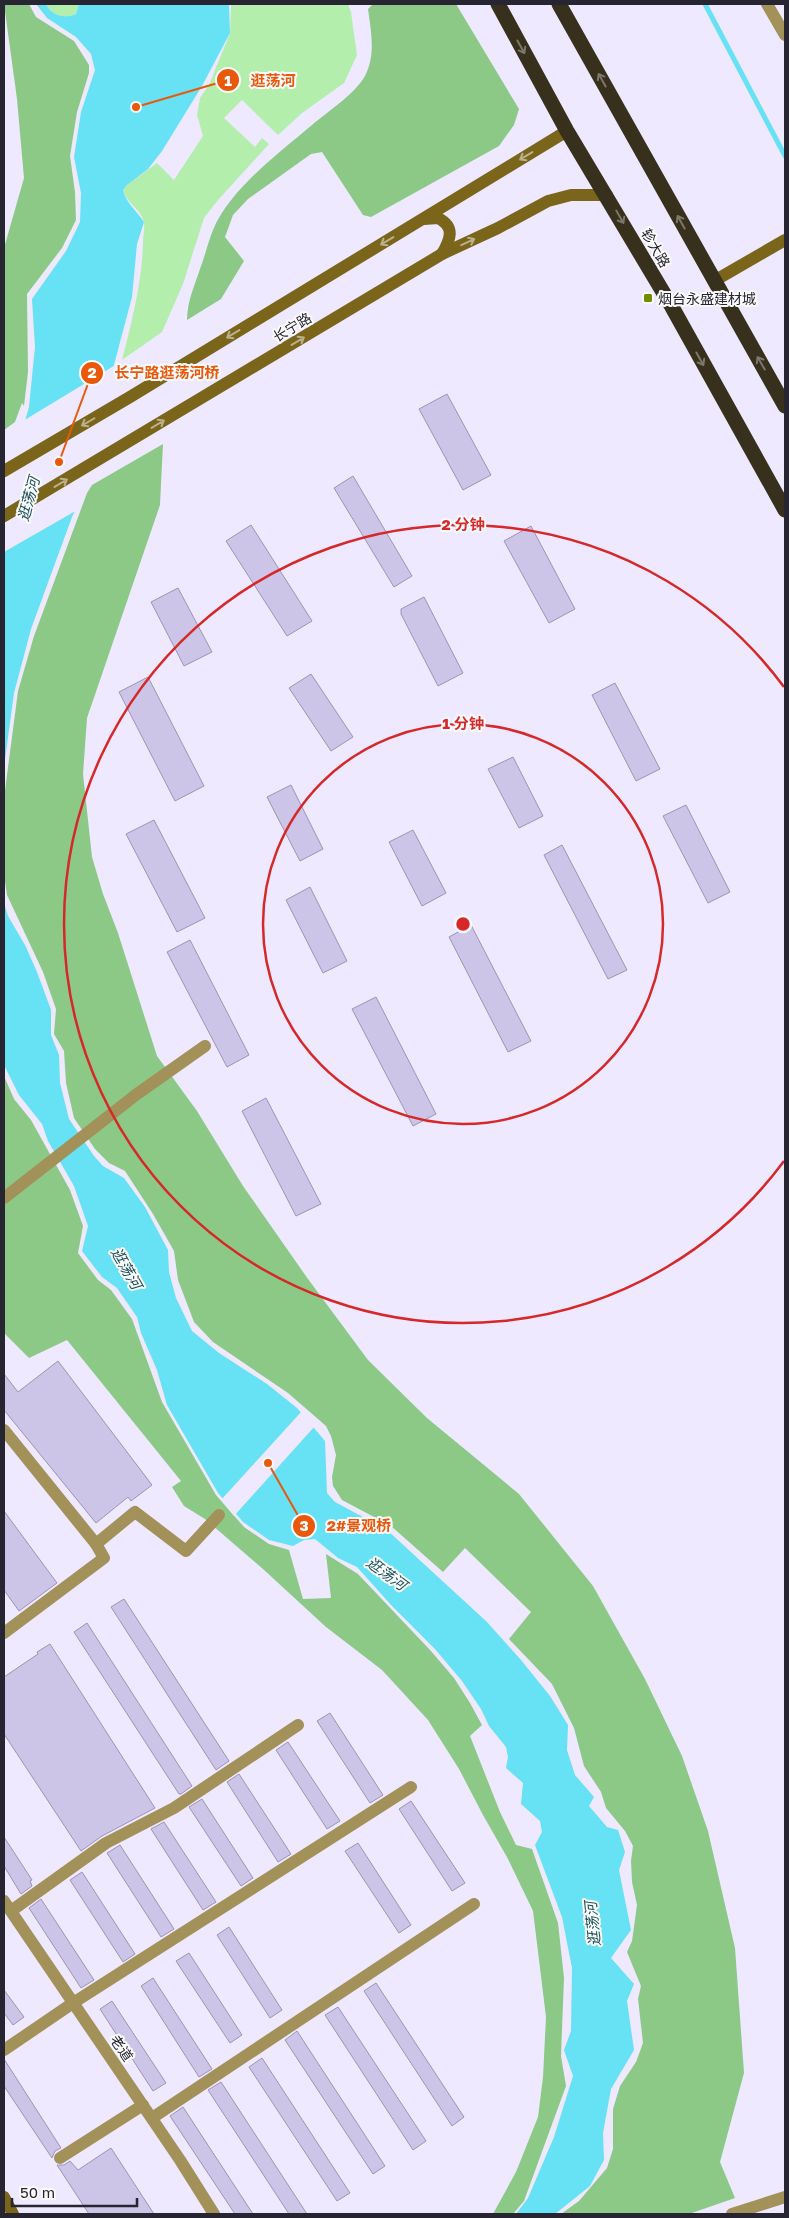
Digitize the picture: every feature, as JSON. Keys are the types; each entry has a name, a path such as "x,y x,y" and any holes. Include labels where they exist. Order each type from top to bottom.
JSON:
{"highway":[{"name":"轸大路","path":"498,4 567,130 607,195 785,510"},
{"path":"559,4 785,406"}],"street":[{"path":"768,4 785,35"},
{"name":"长宁路","path":"4,471 130,397 567,130"},
{"name":"长宁路","path":"4,516 442,254 498,228 548,201 571,195 607,195"},
{"path":"420,220 438,218 448,227 451,233 450,241 442,254"},
{"path":"714,281 785,240"},
{"path":"4,1198 118,1109 204,1046"},
{"path":"4,1430 96,1544 104,1558 4,1633"},
{"path":"96,1544 136,1512 186,1551 219,1515"},
{"path":"7,1906 106,1844 174,1808 298,1725"},
{"path":"4,2050 73,2002 411,1787"},
{"path":"152,2118 474,1904"},
{"name":"老道","path":"7,1906 152,2118 214,2214"},
{"path":"60,2158 143,2105"},
{"path":"732,2214 785,2196"},
{"path":"4,2197 13,2214"}],"green space":[{"path":"4,4 29,4 36,17 74,41 89,65 89,73 77,112 70,156 75,192 76,220 62,248 27,294 28,372 24,406 22,403 15,422 4,430 4,248 24,178 17,99"},
{"path":"46,4 79,4 76,14 63,16 55,14"},
{"path":"231,4 348,4 351,12 357,55 344,83 302,113 278,135 242,100 224,118 255,147 262,138 269,144 204,218 183,284 162,332 122,360 139,287 144,227 142,217 123,190 157,163 174,180 203,136 197,115 200,98 209,85 230,33"},
{"path":"373,4 456,4 519,109 514,125 499,146 371,217 363,215 322,152 311,154 248,199 233,215 225,237 244,261 221,299 187,320 191,294 211,235 231,200 256,173 348,96 365,76 372,51 368,9"},
{"path":"163,444 160,505 87,718 83,774 92,857 157,1056 197,1111 243,1186 368,1360 427,1418 519,1494 593,1586 645,1679 682,1756 708,1831 735,1948 744,2073 720,2162 735,2198 689,2214 561,2214 579,2201 607,2168 613,2149 613,2109 620,2086 636,2062 643,2043 638,1999 641,1986 627,1952 632,1941 637,1905 632,1882 631,1861 633,1846 625,1831 606,1808 601,1792 584,1766 574,1728 552,1684 509,1639 531,1612 465,1548 443,1572 391,1526 342,1500 333,1486 332,1477 336,1455 326,1426 288,1393 213,1342 194,1322 178,1280 174,1251 153,1214 125,1171 109,1163 95,1149 74,1118 66,1083 64,1051 54,1034 56,1009 43,972 7,895 4,875 4,798 18,691 34,636 87,493 92,485"},
{"path":"4,1076 14,1099 31,1120 70,1190 83,1226 78,1253 98,1280 111,1290 132,1319 162,1402 216,1495 244,1527 269,1544 289,1550 303,1599 331,1598 326,1554 358,1574 454,1678 482,1725 470,1736 500,1812 516,1845 532,1849 558,1923 564,1978 561,2056 566,2086 524,2201 513,2214 493,2214 516,2172 538,2117 543,2077 546,2017 533,1911 508,1859 459,1769 428,1720 382,1670 326,1627 205,1519 184,1506 172,1487 181,1481 67,1340 29,1358 4,1333"}],"water":[{"path":"36,4 46,4 55,14 67,16 76,14 79,4 229,4 230,33 202,86 162,151 148,169 123,190 129,203 144,222 137,244 132,297 94,440 86,488 72,517 31,629 14,693 4,767 4,495 29,407 35,347 32,299 66,251 80,222 81,193 74,157 81,112 95,70 91,54 76,37 47,18"},
{"path":"4,903 8,916 25,945 37,972 51,1010 51,1035 59,1055 60,1083 69,1119 94,1156 103,1166 124,1178 145,1207 168,1250 169,1272 176,1298 192,1331 219,1353 267,1384 297,1408 325,1441 327,1493 335,1502 387,1530 487,1622 521,1660 550,1696 568,1725 567,1750 575,1775 594,1797 589,1806 607,1827 618,1830 625,1852 619,1870 631,1930 611,1958 634,1984 627,2001 634,2050 611,2089 603,2133 604,2160 590,2186 555,2214 516,2214 528,2198 554,2137 573,2076 564,2050 571,2031 572,1968 562,1917 535,1845 542,1832 540,1821 521,1804 523,1783 506,1768 508,1757 506,1747 489,1726 481,1709 462,1681 435,1649 392,1606 357,1567 338,1558 315,1539 304,1540 293,1546 269,1540 243,1522 218,1493 167,1405 157,1370 141,1333 137,1317 117,1288 102,1277 82,1251 88,1226 74,1186 48,1141 42,1124 19,1095 4,1065"}],"pier":[{"path":"117,364 96,441 88,488 79,509 4,552 4,486 23,421"},
{"path":"302,1411 315,1426 234,1516 221,1500"}],"building":[{"path":"447,394 491,475 463,490 419,409"},
{"path":"353,476 412,576 394,587 334,488"},
{"path":"251,525 312,621 287,636 226,541"},
{"path":"531,526 575,609 549,623 504,541"},
{"path":"178,588 212,652 184,666 151,602"},
{"path":"424,597 463,673 438,686 401,614 401,609"},
{"path":"311,674 353,737 331,751 289,688"},
{"path":"148,677 204,786 175,801 119,692"},
{"path":"615,683 660,769 636,781 592,695"},
{"path":"513,757 543,816 519,828 488,769"},
{"path":"291,785 323,849 300,861 267,797"},
{"path":"686,805 730,892 708,903 663,816"},
{"path":"154,820 205,918 177,932 126,834"},
{"path":"413,830 446,893 422,906 389,842"},
{"path":"562,845 627,970 608,979 544,855"},
{"path":"310,887 347,961 323,973 286,900"},
{"path":"471,925 531,1041 508,1052 449,937"},
{"path":"190,940 249,1055 227,1067 167,952"},
{"path":"376,997 436,1114 413,1126 352,1009"},
{"path":"266,1098 321,1204 296,1216 242,1111"},
{"path":"58,1361 152,1485 131,1501 128,1497 96,1523 4,1410 4,1374 18,1392"},
{"path":"4,1511 57,1583 19,1611 4,1590"},
{"path":"124,1599 229,1761 216,1770 111,1607"},
{"path":"87,1623 192,1786 181,1794 179,1794 74,1632"},
{"path":"50,1644 155,1808 102,1836 81,1851 4,1734 4,1677"},
{"path":"330,1713 383,1795 370,1803 317,1721"},
{"path":"288,1742 340,1821 327,1829 276,1750"},
{"path":"239,1774 291,1854 278,1862 227,1782"},
{"path":"202,1799 253,1878 241,1886 189,1807"},
{"path":"411,1801 465,1883 452,1891 399,1809"},
{"path":"164,1822 216,1902 203,1910 151,1829"},
{"path":"4,1837 32,1880 30,1881 32,1886 21,1894 4,1866"},
{"path":"358,1843 411,1925 399,1933 345,1851"},
{"path":"120,1845 174,1929 161,1937 107,1853"},
{"path":"82,1872 135,1954 123,1962 70,1880"},
{"path":"41,1899 94,1980 81,1988 29,1908"},
{"path":"229,1927 282,2010 270,2018 217,1935"},
{"path":"189,1953 242,2035 230,2043 176,1961"},
{"path":"153,1978 212,2069 199,2077 141,1986"},
{"path":"376,1983 464,2117 452,2126 364,1991"},
{"path":"4,1990 24,2017 13,2025 4,2013"},
{"path":"112,2001 166,2083 153,2091 100,2009"},
{"path":"338,2007 426,2141 413,2150 325,2015"},
{"path":"297,2031 385,2166 373,2174 285,2040"},
{"path":"262,2058 350,2193 337,2201 249,2067"},
{"path":"4,2059 61,2148 55,2151 52,2158 4,2086"},
{"path":"221,2082 307,2214 289,2214 208,2090"},
{"path":"183,2107 253,2214 235,2214 170,2116"},
{"path":"111,2148 154,2214 89,2214 57,2165 64,2165 70,2161 78,2170"}],"waterway":[{"path":"705,4 785,156"}],"place":[{"name":"逛荡河","path":"136,107"},
{"name":"烟台永盛建材城","path":"648,298"},
{"name":"长宁路逛荡河桥","path":"59,462"},
{"name":"2#景观桥","path":"268,1463"}]}
